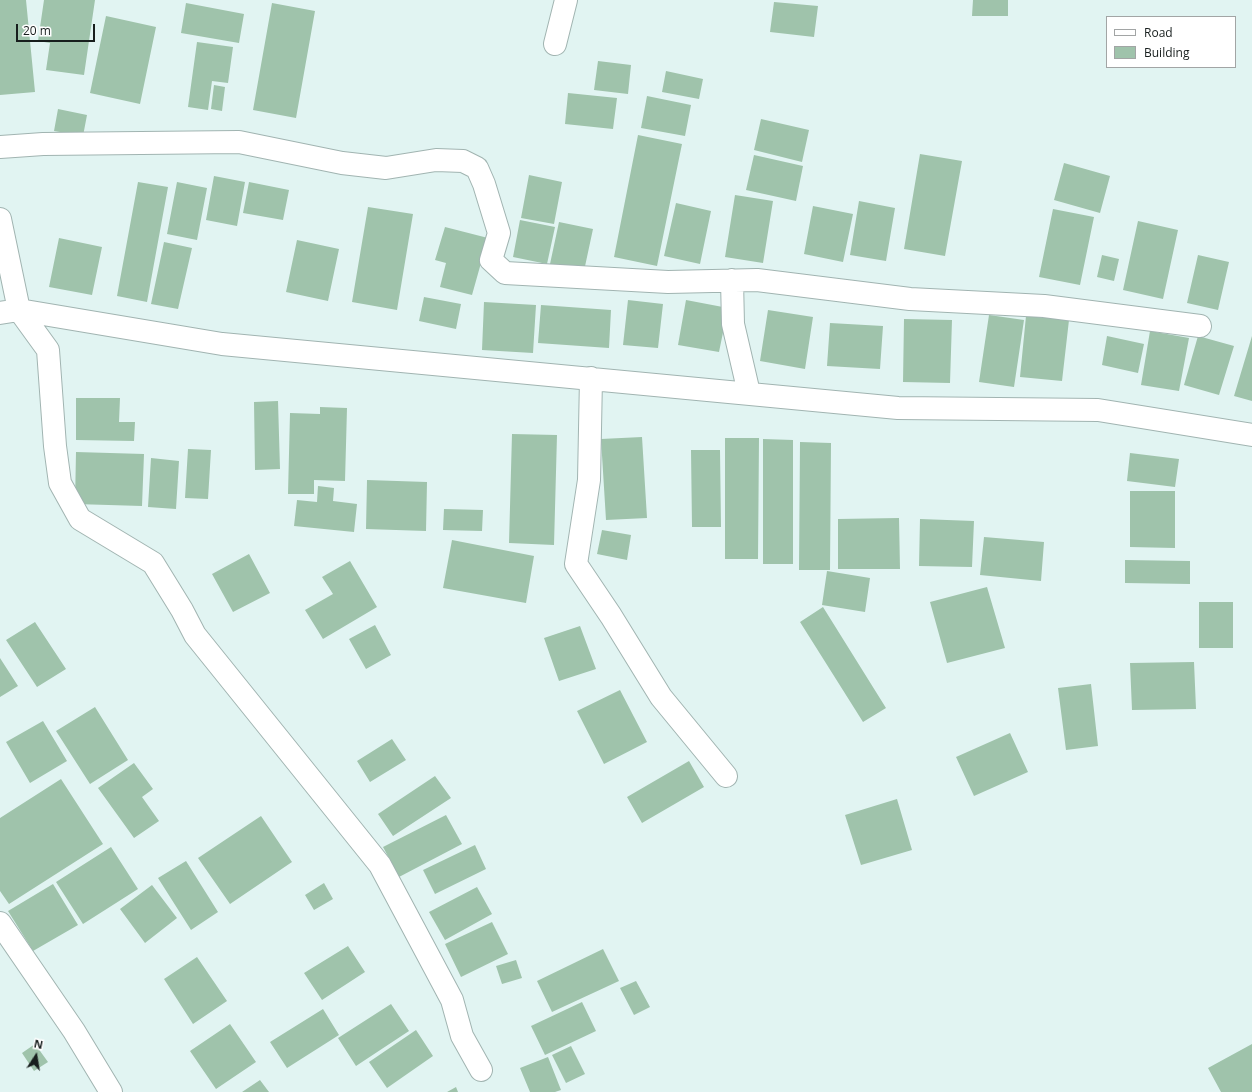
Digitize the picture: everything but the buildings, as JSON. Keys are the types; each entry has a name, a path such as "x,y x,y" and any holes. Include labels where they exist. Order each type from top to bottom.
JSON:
{"street":[{"path":"554,44 566,0"},
{"path":"0,147 43,144 239,142 342,163 386,168 436,160 463,160 476,168 484,184 499,233 491,260 505,273 668,282 757,280 910,299 1044,306 1200,326"},
{"path":"0,219 10,312 48,350 55,446 60,483 80,519 153,564 182,610 195,635 380,865 452,1000 462,1036 481,1070"},
{"path":"732,280 733,324 749,393"},
{"path":"10,312 222,344 898,408 1098,410 1252,435"},
{"path":"591,378 589,480 576,564 611,616 661,697 726,776"},
{"path":"0,923 74,1031 111,1092"}]}
